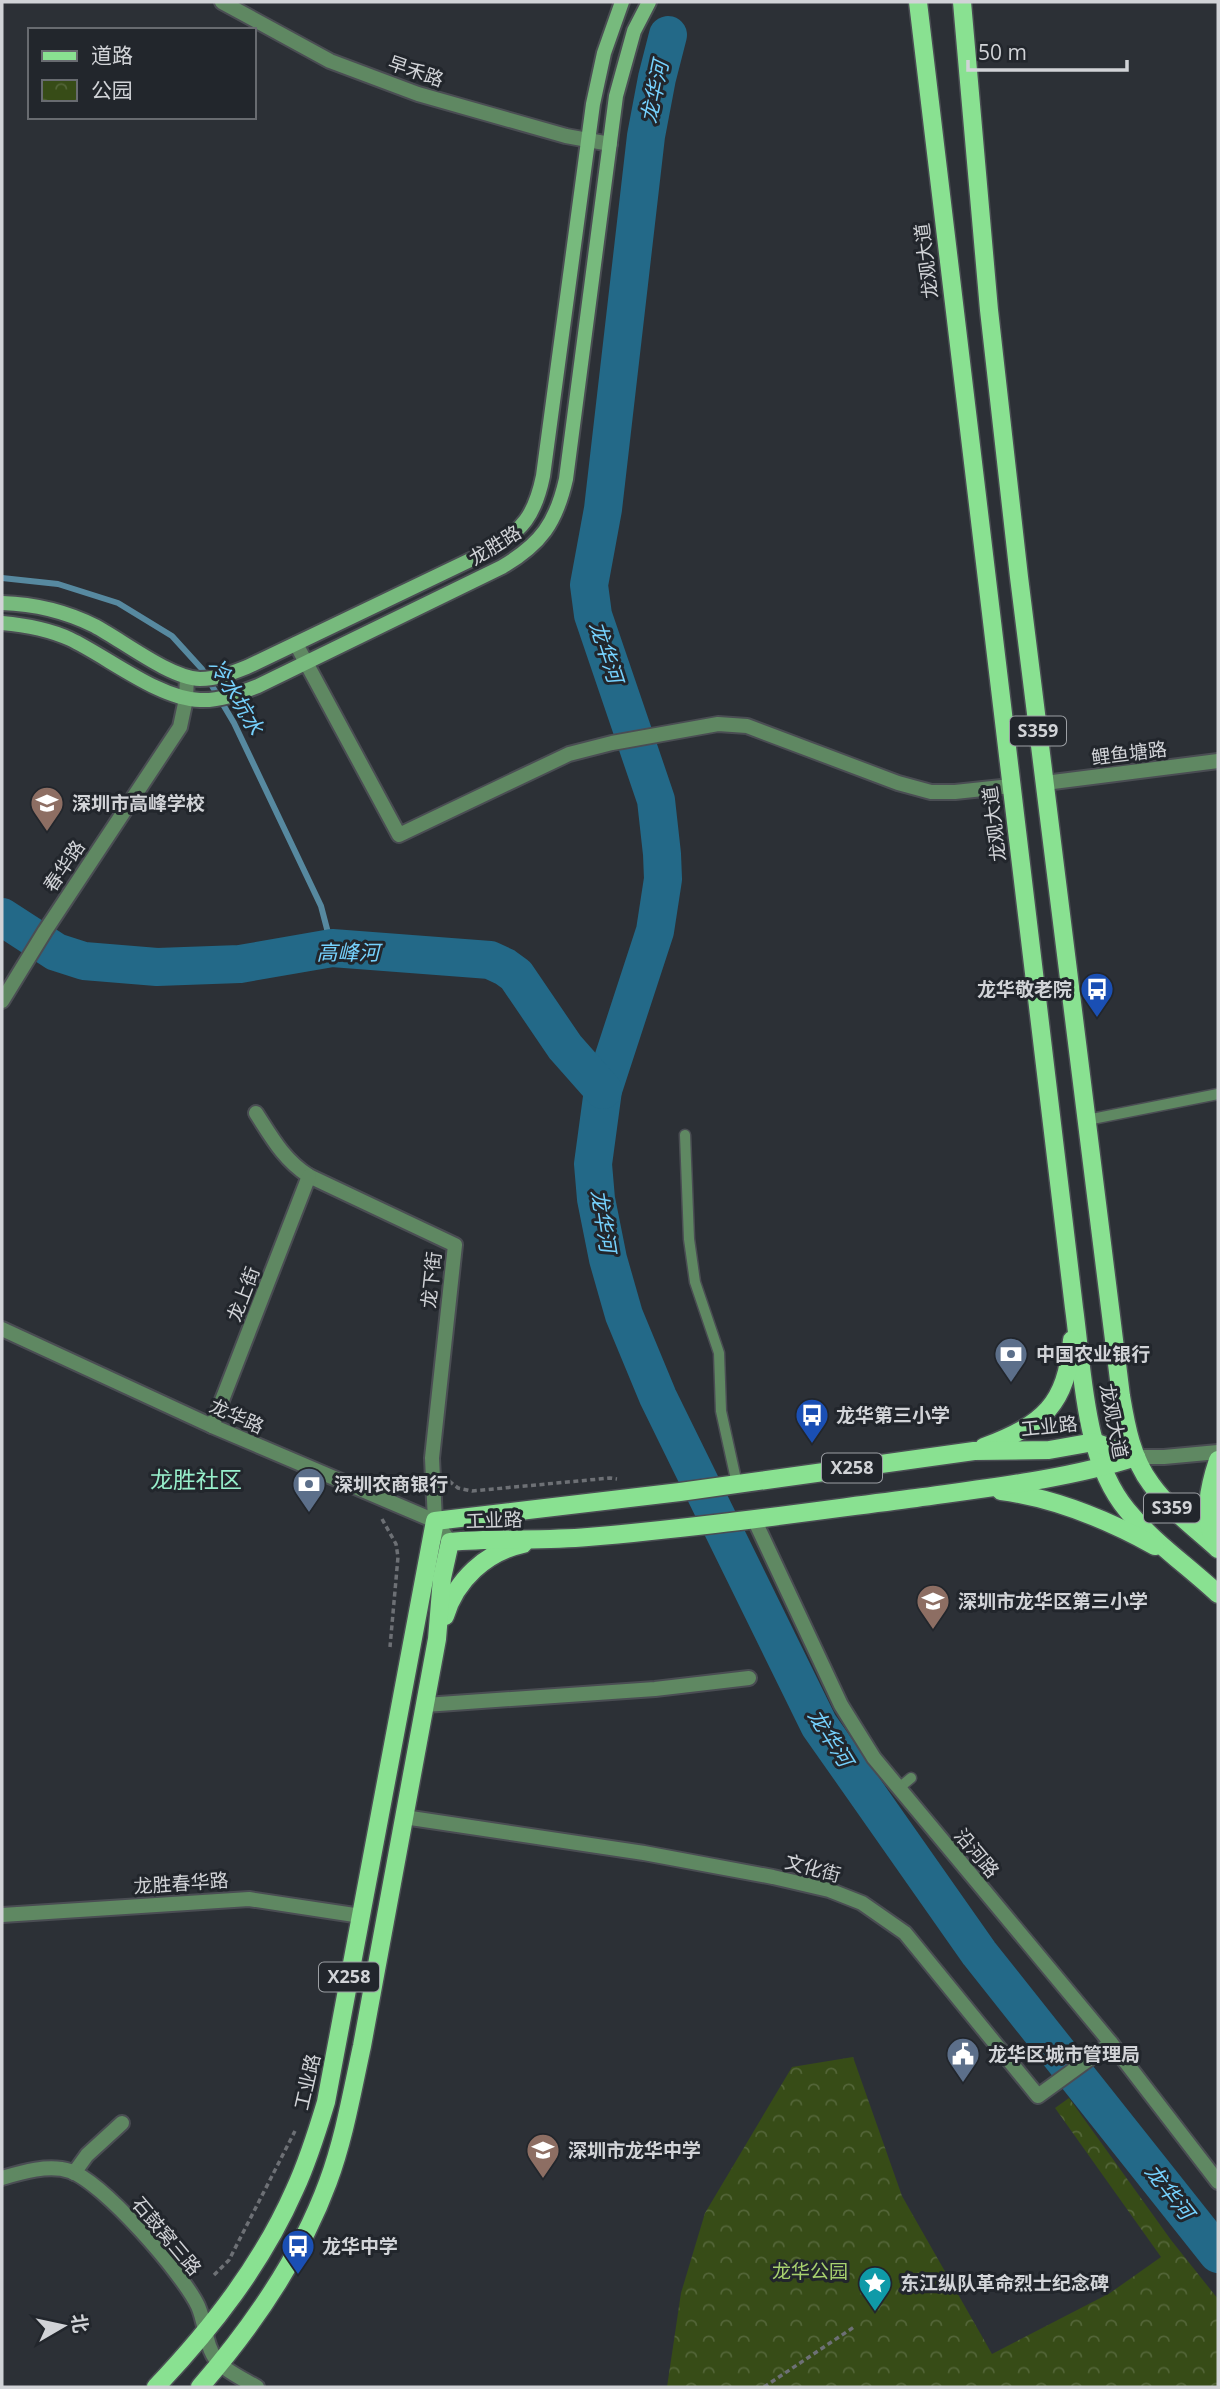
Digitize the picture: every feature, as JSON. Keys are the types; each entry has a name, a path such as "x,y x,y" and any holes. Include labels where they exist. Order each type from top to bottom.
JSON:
{"main road":[{"name":"龙胜路","path":"190,677 226,675 296,644 489,551 522,527 532,513 543,476 598,76 622,2"},
{"name":"龙胜路","path":"2,623 45,629 69,639 171,694 186,699 208,700 238,694 306,662 502,568 536,544 556,514 566,479 617,96 634,31 649,2"},
{"name":"龙观大道","path":"918,2 1074,1308 1094,1442 1108,1482 1128,1512 1218,1594"},
{"name":"龙观大道","path":"962,2 991,324 1121,1396 1127,1430 1136,1457 1149,1482 1166,1503 1218,1548"},
{"path":"2,603 43,607 70,615 95,626 175,672 190,677"},
{"path":"974,1451 1025,1428 1036,1421 1055,1401 1068,1373 1074,1308"},
{"name":"工业路","path":"156,2387 206,2332 247,2277 274,2232 312,2148 326,2102 435,1521 680,1492 974,1451 1049,1450 1094,1442 1136,1457"},
{"name":"工业路","path":"200,2387 240,2340 272,2292 303,2236 328,2182 348,2111 362,2046 437,1639 442,1578 450,1542 542,1539 694,1527 984,1489 1102,1468 1136,1457"},
{"path":"1218,1460 1207,1509 1212,1536 1218,1548"},
{"path":"984,1489 1026,1494 1056,1504 1118,1527 1174,1556"},
{"path":"437,1639 447,1607 469,1573 498,1553 542,1539"}],"street":[{"name":"早禾路","path":"222,2 330,61 418,94 589,141 610,144"},
{"path":"296,644 399,835 557,759 612,743 732,723 765,732 898,783 930,792 1011,786"},
{"name":"春华路","path":"2,1001 44,930 180,727 190,677"},
{"name":"鲤鱼塘路","path":"1045,783 1218,761"},
{"name":"龙下街","path":"256,1113 292,1165 309,1176 455,1245 432,1458 435,1521"},
{"name":"龙上街","path":"212,1426 309,1176"},
{"name":"龙华路","path":"2,1329 212,1426 435,1521"},
{"path":"1136,1457 1218,1452"},
{"name":"沿河路","path":"750,1520 841,1705 874,1758 1111,2043 1218,2182"},
{"path":"435,1521 450,1542"},
{"path":"425,1705 655,1689 748,1678"},
{"name":"文化街","path":"404,1817 670,1858 773,1877 829,1890 862,1903 905,1933 1038,2095 1111,2043"},
{"name":"龙胜春华路","path":"2,1914 249,1899 361,1916"},
{"path":"2,2178 22,2172 58,2169 74,2173 87,2155 122,2123"},
{"name":"石鼓窝三路","path":"74,2173 104,2195 140,2229 195,2301 212,2355 220,2364"},
{"path":"220,2364 257,2387"}],"lane":[{"path":"1087,1120 1218,1094"},
{"path":"685,1135 689,1239 702,1306 719,1353 723,1424 733,1484"},
{"path":"899,1787 911,1778"}],"path":[{"path":"444,1479 458,1488 472,1491 610,1478"},
{"path":"381,1517 396,1544 398,1557 390,1647"},
{"path":"214,2275 229,2260 296,2129"},
{"path":"764,2387 854,2327"}],"green space":[{"name":"龙华公园","path":"853,2057 902,2196 992,2354 1110,2293 1161,2257 1055,2108 1069,2098 1171,2240 1218,2299 1218,2387 667,2387 681,2293 705,2213 792,2067"}],"waterway":[{"name":"龙华河","path":"668,35 646,136 603,509 589,585 593,615 656,800 663,879 655,931 603,1090 593,1164 596,1199 608,1259 624,1315 658,1397 819,1725 979,1953 1218,2254"},
{"name":"冷水坑水","path":"2,578 58,584 118,603 172,636 202,669 234,723 321,906 332,948"},
{"name":"高峰河","path":"2,917 56,952 84,961 157,967 240,964 332,948 490,960 516,975 565,1047 603,1090"}],"place":[{"name":"深圳市高峰学校","path":"47,833"},
{"name":"龙华敬老院","path":"1097,1019"},
{"name":"中国农业银行","path":"1011,1384"},
{"name":"龙华第三小学","path":"812,1445"},
{"name":"深圳农商银行","path":"309,1514"},
{"name":"深圳市龙华区第三小学","path":"933,1631"},
{"name":"龙华区城市管理局","path":"963,2084"},
{"name":"深圳市龙华中学","path":"543,2180"},
{"name":"龙华中学","path":"298,2276"},
{"name":"东江纵队革命烈士纪念碑","path":"875,2313"}],"district":[{"name":"龙胜社区","path":"196,1480"}]}
